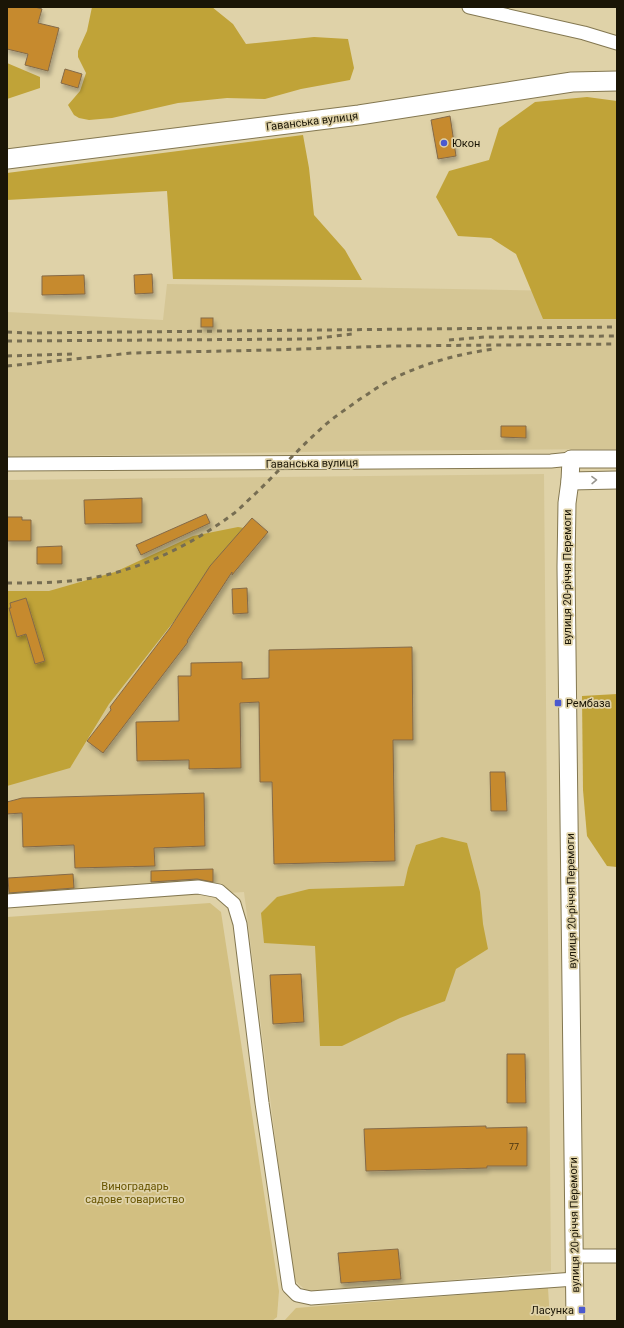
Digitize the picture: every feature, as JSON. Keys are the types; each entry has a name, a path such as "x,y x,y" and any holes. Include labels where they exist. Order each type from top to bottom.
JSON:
{"main road":[{"name":"Гаванська вулиця","path":"7,159 351,116 572,82 617,81"}],"street":[{"path":"469,7 584,33 617,43"},
{"name":"Гаванська вулиця","path":"7,464 551,461 571,459 617,459"},
{"name":"вулиця 20-річчя Перемоги","path":"571,459 567,503 566,567 575,1321"},
{"path":"570,481 617,480"},
{"path":"7,901 198,887 219,891 234,904 240,924 262,1103 289,1287 297,1295 312,1298 575,1279"},
{"path":"574,1256 617,1256"}],"shaded area":[{"path":"92,7 212,7 233,24 246,44 314,37 348,39 354,68 350,80 301,89 265,99 227,98 178,103 112,118 89,120 79,118 74,115 68,105 80,91 86,73 78,57 78,51 87,31"},
{"path":"7,63 40,77 40,88 7,99"},
{"path":"587,97 617,101 617,319 543,319 516,254 491,238 458,236 436,197 449,171 489,160 499,128 535,102"},
{"path":"303,135 309,168 314,215 345,250 362,280 173,279 167,191 7,200 7,173"},
{"path":"167,284 617,292 617,449 361,451 7,457 7,312 163,320"},
{"path":"544,474 551,1271 309,1293 293,1279 244,892 7,907 7,480"},
{"path":"238,527 244,528 109,704 70,768 7,786 7,591 49,591 115,572 193,536"},
{"path":"617,694 617,867 607,866 587,836 583,790 582,696"},
{"path":"442,837 467,843 480,892 483,924 488,949 456,969 445,1001 400,1018 342,1046 320,1046 315,946 264,943 261,913 277,897 309,889 404,886 408,868 416,845"}],"green space":[{"name":"Виноградарь садове товариство","path":"210,903 221,912 279,1291 277,1317 272,1321 7,1321 7,917"},
{"path":"548,1288 550,1321 284,1321 296,1308"}],"building":[{"path":"7,7 35,7 42,9 38,23 59,28 48,71 25,65 28,54 7,49"},
{"path":"65,69 82,74 78,88 61,83"},
{"path":"450,116 456,156 438,159 431,120"},
{"path":"152,274 153,293 135,294 134,275"},
{"path":"84,275 85,294 42,295 42,276"},
{"path":"201,318 213,318 213,327 201,327"},
{"path":"501,426 526,426 526,438 501,437"},
{"path":"142,498 142,523 85,524 84,500"},
{"path":"206,514 210,523 141,555 136,545"},
{"path":"7,517 22,517 22,520 31,520 31,541 7,541"},
{"path":"252,518 268,532 232,575 232,572 187,641 188,642 103,753 87,741 111,710 110,707 170,628 210,566"},
{"path":"62,546 62,564 37,564 37,547"},
{"path":"247,588 248,613 233,614 232,589"},
{"path":"26,598 45,661 35,664 26,634 17,637 9,608 11,608 10,603"},
{"path":"412,647 413,740 393,740 395,861 274,864 272,782 260,782 259,702 240,703 241,768 189,769 189,760 137,761 136,722 179,721 178,676 191,676 191,663 242,662 242,679 269,678 269,650"},
{"path":"490,772 505,772 507,811 491,811"},
{"path":"204,793 205,846 154,848 155,866 75,868 74,845 23,847 22,813 7,814 7,802 22,798"},
{"path":"213,869 213,882 197,879 151,882 151,871"},
{"path":"73,874 74,888 9,893 8,878"},
{"path":"301,974 304,1022 273,1024 270,975"},
{"path":"507,1054 525,1054 526,1103 507,1103"},
{"path":"486,1126 486,1128 527,1127 527,1166 487,1166 487,1168 366,1171 364,1129"},
{"path":"398,1249 401,1279 341,1283 338,1253"}],"railway":[{"path":"7,332 617,327"},
{"path":"7,341 311,339 352,334"},
{"path":"449,340 485,337 617,336"},
{"path":"7,366 132,353 390,346 617,344"},
{"path":"7,583 56,582 85,579 124,570 163,556 200,536 233,514 324,426 377,388 406,372 435,362 465,354 494,349"},
{"path":"7,356 72,354"}],"place":[{"name":"Юкон","path":"444,143"},
{"name":"Рембаза","path":"558,703"},
{"name":"Ласунка","path":"582,1310"}]}
